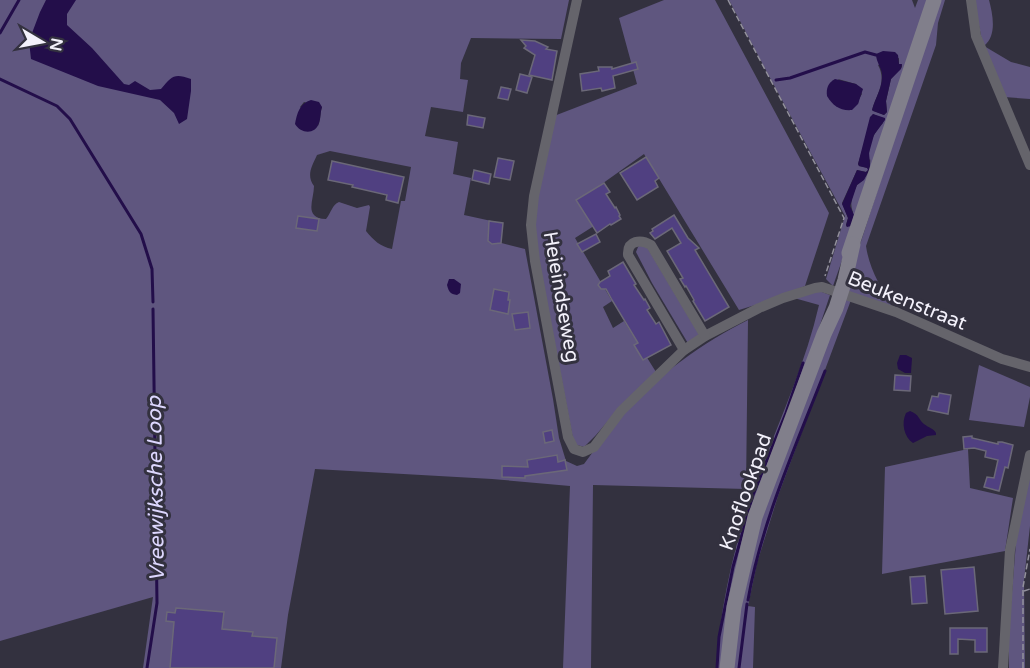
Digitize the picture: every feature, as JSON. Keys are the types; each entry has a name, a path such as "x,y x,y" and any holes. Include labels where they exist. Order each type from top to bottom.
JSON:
{"main road":[{"name":"Knoflookpad","path":"727,668 734,607 755,517 836,308 832,290 853,244 934,0"}],"street":[{"name":"Heieindseweg","path":"576,0 534,196 531,225 535,261 568,437 574,449 584,452"},
{"path":"971,0 976,36 1030,165"},
{"path":"684,350 628,255 631,244 644,241 651,245 705,336"},
{"name":"Beukenstraat","path":"584,452 594,447 621,411 684,350 705,336 759,308 815,288 832,290 896,312 1002,359 1030,367"},
{"path":"1003,668 1010,550 1030,455"}],"path":[{"path":"728,0 844,218 832,290"},
{"path":"1023,668 1023,591 1030,549"},
{"path":"1023,591 1030,589"}],"shaded area":[{"path":"0,0 569,0 561,39 471,38 461,63 460,79 468,80 463,112 431,107 425,136 458,142 453,174 471,178 464,215 496,222 490,240 525,249 559,438 566,461 577,466 584,464 623,413 650,386 698,349 748,320 746,489 593,485 591,668 563,668 570,486 315,469 288,615 281,668 143,668 153,597 0,641","holes":["304,102 322,107 318,126 300,107","330,151 411,167 405,201 401,201 392,249 378,243 366,231 369,205 357,208 339,202 326,219 319,218 312,212 314,186 310,178 311,170 317,155"]},
{"path":"46,0 76,0 67,14 67,25 92,48 124,84 129,85 135,81 150,90 161,89 177,76 191,79 187,119 179,124 174,113 160,100 98,86 31,59 29,41"},
{"path":"664,0 715,0 829,213 805,286 739,310 644,154 599,186 592,194 597,224 575,238 612,301 603,307 613,328 624,321 656,372 584,447 574,444 532,224 554,116 637,84 619,18"},
{"path":"729,0 912,0 915,8 918,0 929,0 833,286 826,279 845,216","holes":["899,58 899,64 902,67 891,79 886,101 887,112 884,115 872,110 882,77 878,65","838,79 856,84 862,94 858,104","873,114 883,123 871,141 870,168 854,192 851,201 853,212 847,227 848,218 842,203 857,170 866,172 868,170 858,164"]},
{"path":"939,0 945,0 938,23 936,45 866,246 873,270 892,307 845,291"},
{"path":"974,0 989,0 993,19 992,31 991,37 984,46 1011,62 1030,67 1030,99 1004,97 983,46"},
{"path":"883,51 895,52 898,55 899,64 902,64 901,69 891,79 886,101 887,112 884,115 872,110 882,81 876,54"},
{"path":"835,79 856,84 863,89 858,104 852,110 837,107 827,96 828,86"},
{"path":"311,100 319,102 322,107 317,127 308,132 301,130 295,124 302,106"},
{"path":"873,114 885,120 874,135 869,153 869,170 864,180 857,185 850,206 854,215 851,226 847,227 848,218 842,204 857,170 866,172 868,170 858,164 870,117"},
{"path":"644,242 700,336 689,345 636,252"},
{"path":"449,279 454,279 461,284 460,293 457,295 449,291 447,285"},
{"path":"811,292 830,295 755,508 723,668 716,668 724,602 739,537 752,494 805,353 819,305 794,298"},
{"path":"842,297 851,300 778,496 757,563 748,606 755,607 753,668 732,668 736,629 757,534 774,479"},
{"path":"900,355 912,358 911,373 898,369 897,363"},
{"path":"979,365 1030,387 1024,427 969,420"},
{"path":"910,411 934,430 936,435 927,436 913,443 906,434 904,425 904,417"},
{"path":"968,449 970,488 1013,498 1005,551 882,574 885,467"},
{"path":"1030,456 1030,526 1024,580 1025,668 1009,668 1009,630 1017,530"}],"building":[{"path":"521,40 535,41 548,47 546,49 557,51 552,80 529,75 535,55 524,48 526,46"},
{"path":"636,62 638,69 613,76 615,88 602,91 601,88 582,91 580,74 599,71 598,67 612,67 612,69"},
{"path":"520,74 532,77 527,93 516,90"},
{"path":"501,87 511,89 508,100 498,98"},
{"path":"468,115 485,118 483,128 467,125"},
{"path":"646,157 659,178 655,181 658,187 637,200 620,173"},
{"path":"498,158 514,161 510,180 494,177"},
{"path":"332,161 404,177 398,203 386,200 387,195 328,180"},
{"path":"474,170 491,174 489,184 472,180"},
{"path":"604,183 610,192 606,194 616,207 621,219 597,233 576,200"},
{"path":"674,215 688,238 699,248 695,250 729,307 705,321 680,279 683,278 667,251 681,243 672,228 655,239 650,233 652,229"},
{"path":"298,216 319,219 317,231 296,228"},
{"path":"489,221 503,223 501,243 492,244 488,241"},
{"path":"596,234 600,242 582,252 577,244"},
{"path":"623,262 636,284 634,285 650,308 647,310 656,324 659,322 671,345 643,360 634,345 638,343 606,289 601,289 598,285 610,276 608,271"},
{"path":"494,289 509,292 508,314 490,310"},
{"path":"528,312 530,328 515,330 512,314"},
{"path":"895,375 911,376 910,391 894,390"},
{"path":"939,393 951,395 948,414 928,410 932,396 938,397"},
{"path":"552,430 554,441 545,443 543,432"},
{"path":"972,436 972,438 998,444 1002,442 1013,445 1008,468 1005,467 999,491 984,487 987,477 994,478 998,460 985,457 986,451 974,448 964,449 963,437"},
{"path":"557,455 558,462 565,460 567,470 525,476 525,478 502,477 502,466 528,467 527,460"},
{"path":"974,567 978,611 945,614 941,570"},
{"path":"925,576 927,603 912,604 910,577"},
{"path":"176,608 224,612 222,629 253,632 252,636 277,638 274,668 170,668 174,622 166,621 167,612 175,613"},
{"path":"950,628 987,628 987,652 975,652 975,640 958,639 958,654 950,654"}],"waterway":[{"path":"0,33 19,0"},
{"path":"776,80 790,78 865,52 876,55"},
{"name":"Vreewijksche Loop","path":"0,79 57,106 70,119 141,234 152,269 153,302"},
{"name":"Vreewijksche Loop","path":"147,668 157,603 153,309"},
{"path":"717,668 719,637 733,567 753,495 786,413 803,363"},
{"path":"748,600 771,513 825,371"},
{"path":"739,668 747,604"}]}
